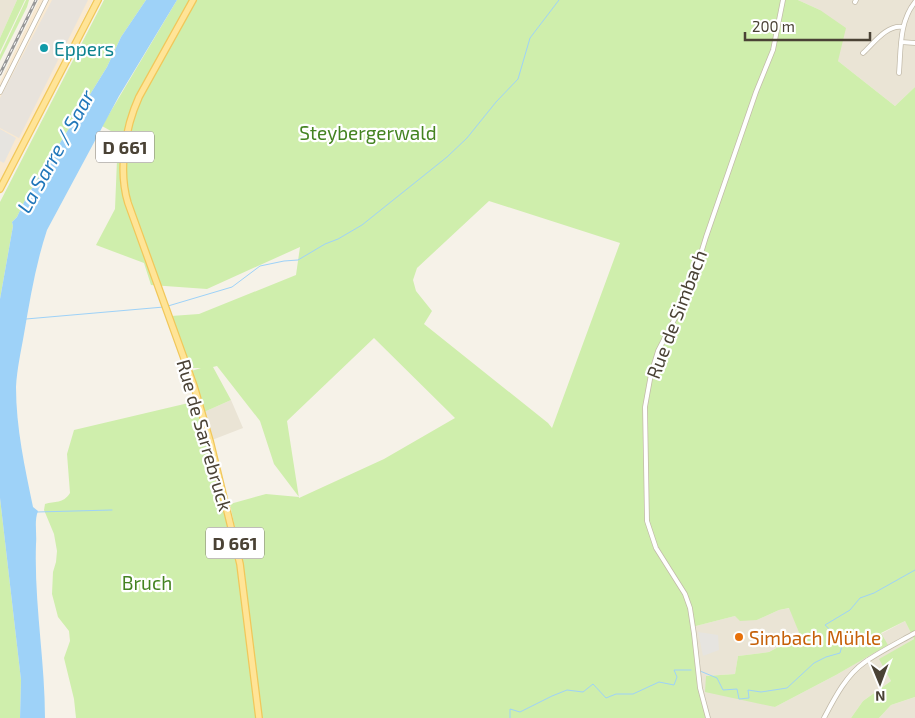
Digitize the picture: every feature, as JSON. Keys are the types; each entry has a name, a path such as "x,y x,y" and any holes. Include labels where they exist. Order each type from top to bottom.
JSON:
{"main road":[{"path":"0,189 98,0"},
{"name":"Rue de Sarrebruck","path":"193,0 136,102 130,120 125,148 124,179 126,196 198,400 210,441 240,564 260,718"}],"street":[{"path":"0,92 46,0"},
{"name":"Rue de Simbach","path":"708,718 700,688 692,626 685,594 656,548 647,521 645,407 651,374 658,351 690,289 756,92 773,50 783,0"},
{"path":"899,73 903,27 915,2"},
{"path":"863,53 891,28 903,27"},
{"path":"901,42 915,43"},
{"path":"824,718 836,696 864,663 915,633"}],"shaded area":[{"path":"0,0 17,0 0,38"},
{"name":"Eppers","path":"39,0 93,0 0,182 0,82"},
{"name":"Eppers","path":"52,0 88,0 19,138 0,128 0,98"},
{"path":"798,0 915,0 915,87 895,106 838,61 820,10"},
{"path":"0,129 16,138 4,163 0,161"},
{"path":"231,400 243,428 212,440 204,412"},
{"path":"790,608 800,635 769,652 738,656 735,674 706,676 775,707 836,675 887,645 881,634 905,621 914,639 880,659 891,681 863,701 851,718 707,718 692,627 735,616 757,620 779,610"},
{"path":"698,632 718,635 719,650 703,656"},
{"path":"915,697 915,718 879,718 891,705"}],"green space":[{"path":"17,0 25,0 0,52 0,38"},
{"path":"26,0 29,0 27,7 0,61 0,55"},
{"path":"104,0 146,0 121,37 107,67 26,198 17,217 12,222 13,226 0,299 0,202"},
{"name":"Steybergerwald","path":"177,0 798,0 820,10 846,28 838,61 895,106 915,87 915,697 891,705 879,718 851,718 863,701 891,681 879,659 914,639 905,621 881,633 888,645 775,707 705,692 706,676 735,674 738,656 769,652 800,635 789,608 779,610 757,620 740,621 735,616 692,627 697,666 708,718 262,718 242,563 230,504 266,494 299,497 274,464 260,421 217,366 213,367 231,400 204,412 188,372 201,368 190,368 171,316 199,314 296,275 300,247 207,289 151,285 144,263 96,245 115,209 118,135 102,126","holes":["489,201 620,243 552,428 424,324 432,311 416,291 413,280 417,268","374,338 455,418 384,459 299,498 287,421"]},
{"name":"Bruch","path":"197,401 225,506 238,564 256,718 76,718 74,699 64,658 70,641 69,631 58,617 52,594 53,572 57,551 54,534 44,510 45,504 62,501 70,493 67,454 74,430"},
{"path":"0,498 21,680 20,718 0,718"}],"water":[{"path":"146,0 177,0 119,96 47,230 34,281 19,360 16,402 19,433 33,507 38,511 36,523 36,566 45,696 45,718 20,718 21,680 0,498 0,299 13,226 12,222 17,217 26,198 107,67 121,37"}],"waterway":[{"path":"168,306 232,287 260,266 298,260 362,225 447,157 467,138 496,102 518,79 530,38 559,0"},
{"path":"26,319 164,307"},
{"path":"37,512 112,510"},
{"path":"700,671 717,678 723,690 737,689 739,699 749,698 748,690 761,692 787,688 814,663 840,653 843,642 825,625 850,610 860,598 874,593 915,570"},
{"path":"510,718 510,709 520,712 567,690 583,692 593,684 606,698 616,694 633,694 659,682 674,685 677,677 674,670 691,670"}],"railway":[{"path":"0,74 36,0"}],"place":[{"name":"Eppers","path":"44,48"},
{"name":"Simbach Mühle","path":"739,637"}],"water label":[{"name":"La Sarre / Saar","path":"55,151"}]}
